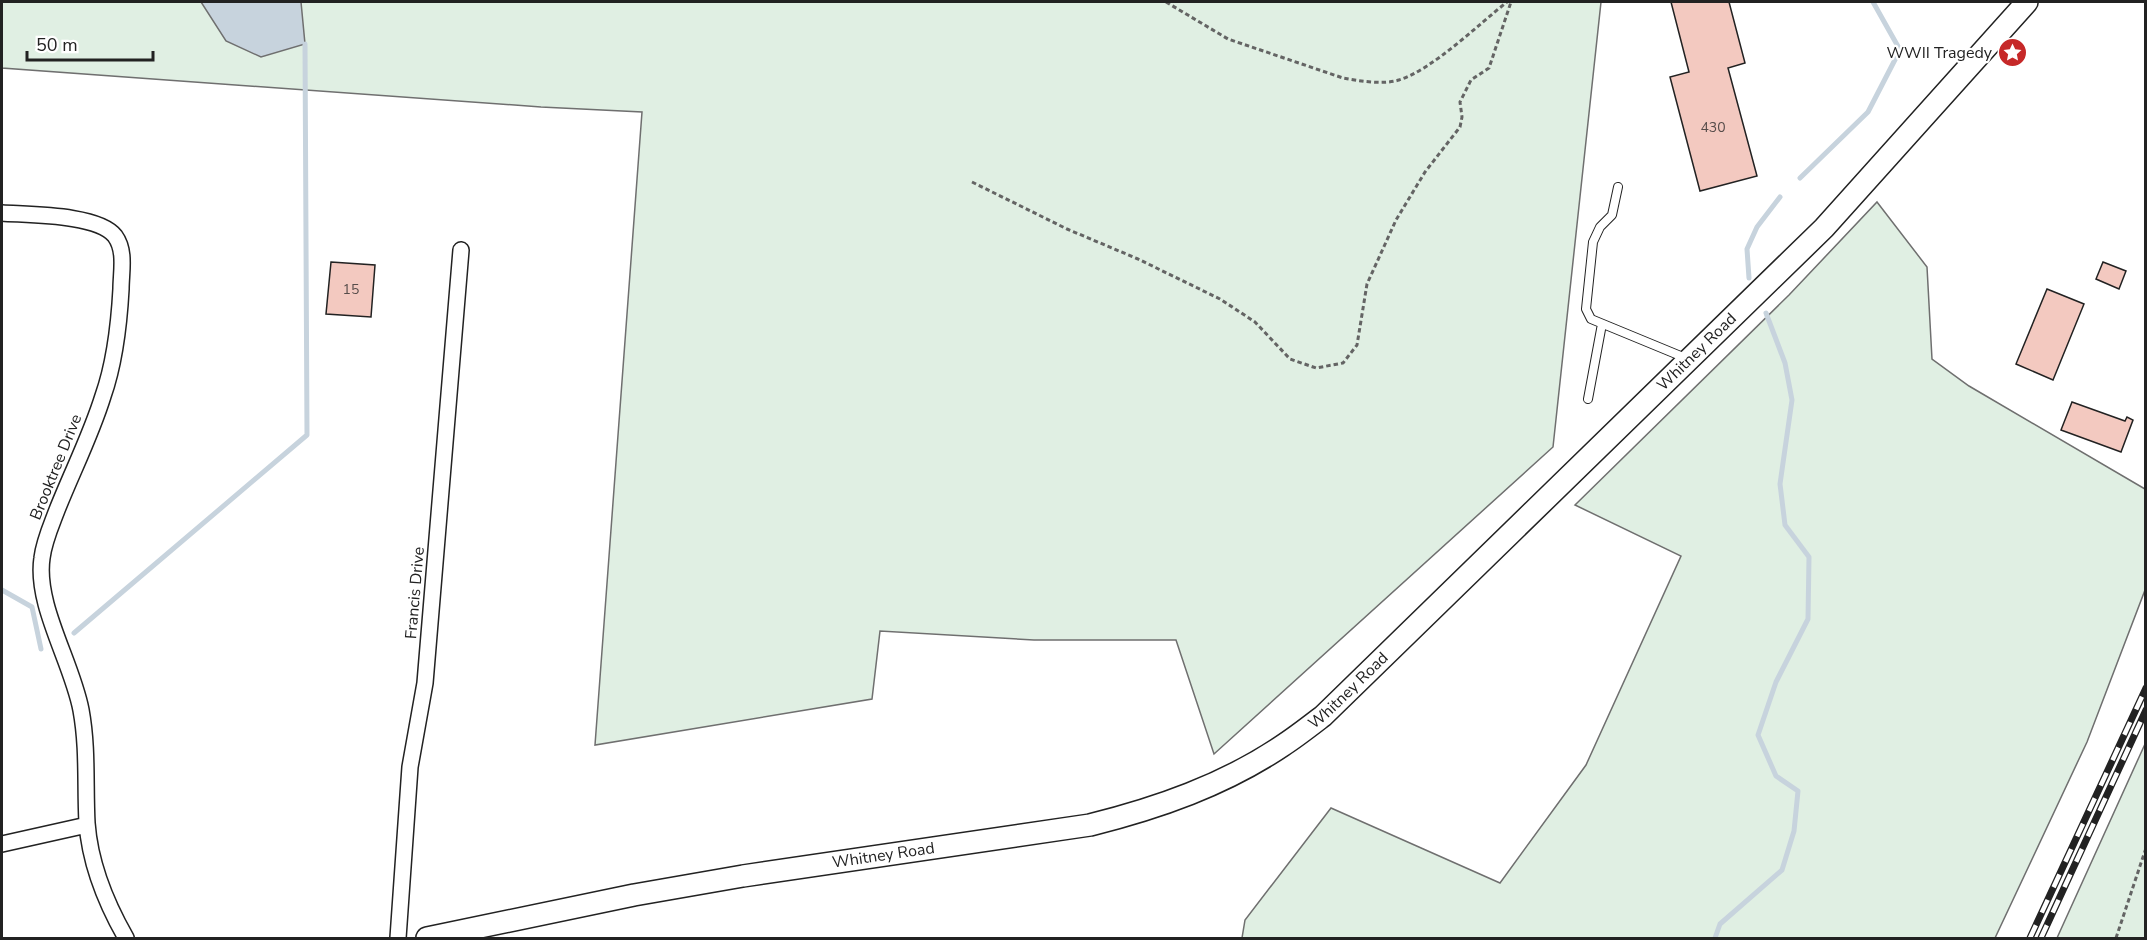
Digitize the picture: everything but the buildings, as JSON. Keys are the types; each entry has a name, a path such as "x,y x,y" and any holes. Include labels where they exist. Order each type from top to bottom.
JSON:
{"main road":[{"name":"Whitney Road","path":"427,939 634,895 743,876 1090,825 1139,813 1186,796 1239,771 1282,746 1323,716 1824,228 2027,2"}],"street":[{"name":"Brooktree Drive","path":"2,213 98,224 114,236 121,254 119,322 113,361 103,397 47,536 40,569 45,602 71,672 81,709 86,746 87,825 102,890 126,939"},
{"name":"Francis Drive","path":"398,939 410,767 425,682 461,250"},
{"path":"2,844 87,825"}],"lane":[{"path":"1617,187 1612,215 1600,226 1593,242 1586,309 1591,319 1689,359"},
{"path":"1588,399 1602,324"}],"path":[{"path":"1166,2 1228,39 1361,82 1396,81 1420,72 1509,2"},
{"path":"972,182 1067,229 1138,259 1220,299 1255,322 1290,359 1316,368 1343,363 1357,345 1367,284 1395,220 1425,172 1460,126 1462,117 1460,102 1471,80 1489,68 1509,2"},
{"path":"2116,939 2145,848"}],"green space":[{"path":"2,2 1601,2 1553,447 1214,754 1176,640 1034,640 880,631 872,699 595,745 642,112 541,107 2,68"},
{"path":"1877,202 1927,267 1932,359 1969,386 2145,489 2145,590 2087,742 1995,938 1242,938 1245,920 1331,808 1500,883 1586,765 1681,556 1575,505 1789,295"},
{"path":"2145,744 2145,938 2057,938"}],"shaded area":[{"path":"201,2 301,2 305,44 261,57 226,41"}],"waterway":[{"path":"1800,178 1868,112 1900,50 1873,2"},
{"path":"74,633 307,435 305,44"},
{"path":"1749,278 1747,249 1757,227 1780,197"},
{"path":"1715,938 1720,924 1782,870 1794,831 1798,791 1776,776 1758,735 1776,682 1808,619 1809,557 1785,525 1780,484 1792,400 1785,363 1766,313"},
{"path":"2,590 32,607 41,649"}],"railway":[{"path":"2030,938 2146,688"},
{"path":"2041,938 2146,710"}],"place":[{"name":"WWII Tragedy","path":"2013,53"}]}
